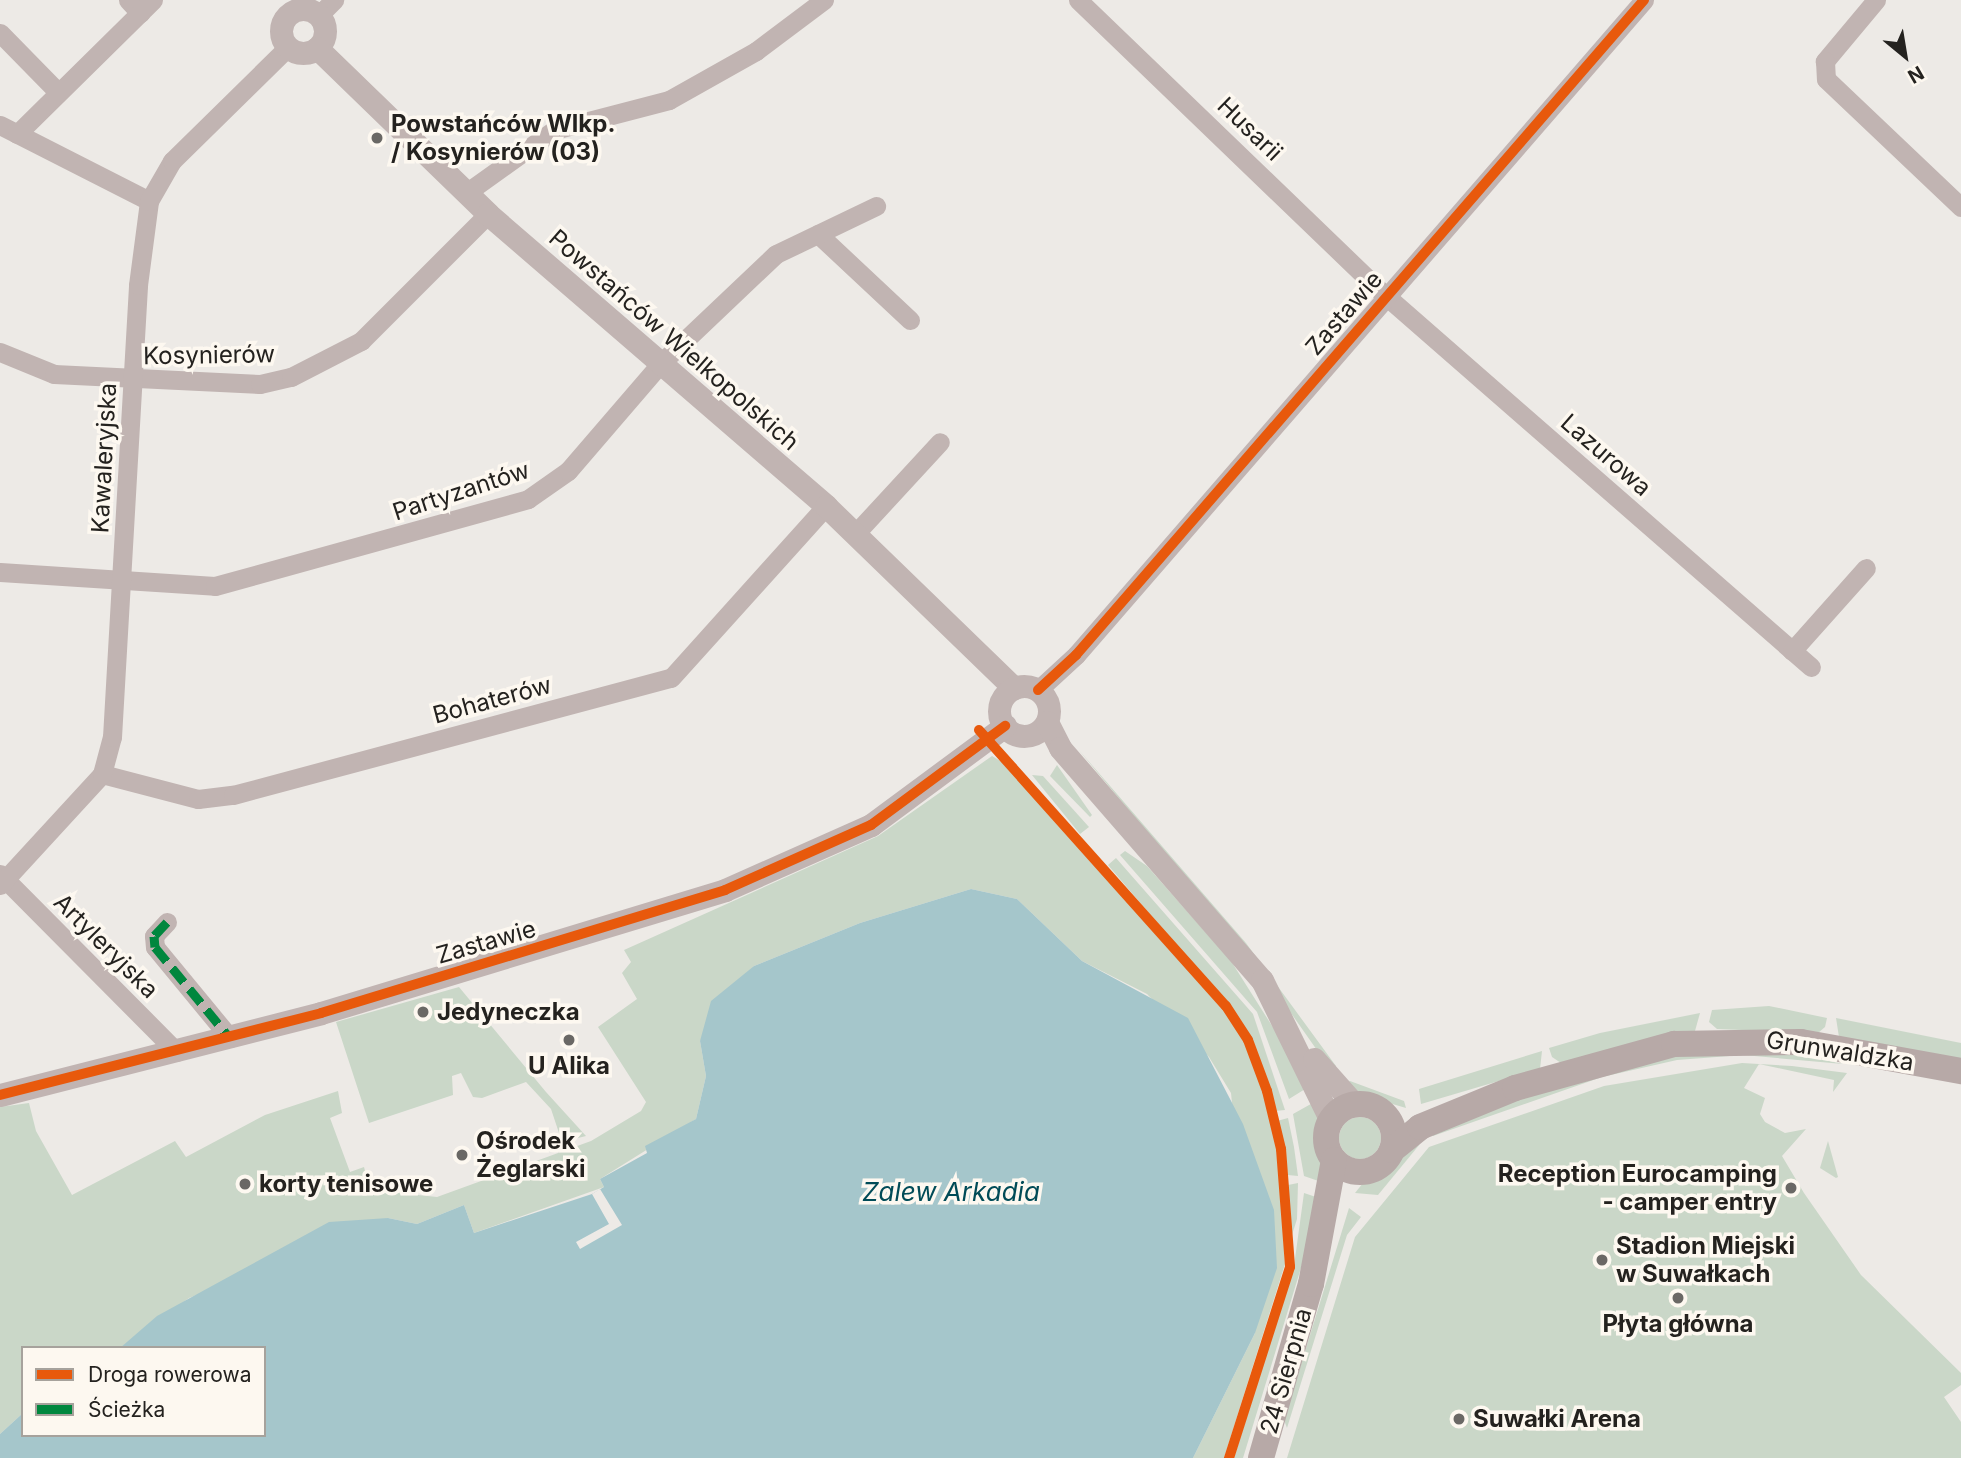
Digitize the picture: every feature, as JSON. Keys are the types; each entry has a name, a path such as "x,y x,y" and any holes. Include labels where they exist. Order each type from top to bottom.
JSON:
{"main road":[{"name":"Grunwaldzka","path":"1392,1150 1420,1128 1515,1088 1623,1055 1718,1039 1801,1042 1961,1071"},
{"name":"Grunwaldzka","path":"1382,1113 1515,1088"},
{"path":"1355,1105 1382,1113 1392,1129 1392,1150 1369,1171 1348,1170 1334,1160 1326,1137 1331,1121 1355,1105"},
{"name":"24 Sierpnia","path":"1261,1458 1311,1284 1334,1160"},
{"name":"24 Sierpnia","path":"1311,1284 1348,1197 1369,1171"}],"street":[{"path":"466,193 554,130 670,100 757,51 824,0"},
{"name":"Husarii","path":"1077,0 1387,296"},
{"name":"Zastawie","path":"0,1096 230,1038 725,890 871,825 1030,717 1076,655 1644,0"},
{"path":"1876,0 1825,61 1826,79 1961,207"},
{"path":"140,4 56,90 9,130 149,201"},
{"path":"279,8 326,8 325,32 317,48 303,53 288,47 282,35 279,8"},
{"path":"0,33 56,90"},
{"name":"Kawaleryjska","path":"2,879 102,774 112,737 132,381 149,201 172,161 288,47"},
{"name":"Powstańców Wielkopolskich","path":"317,48 488,214 855,534 993,674 1008,694"},
{"name":"Partyzantów","path":"0,572 122,584 215,586 252,580 528,499 568,471 661,363 776,254 876,206"},
{"name":"Kosynierów","path":"0,352 54,374 132,381 260,384 327,363 361,341 488,214"},
{"path":"818,234 910,320"},
{"name":"Lazurowa","path":"1387,296 1811,667"},
{"path":"855,534 940,442"},
{"name":"Bohaterów","path":"102,774 198,799 233,795 671,678 825,506"},
{"path":"1792,651 1866,568"},
{"path":"1008,694 1030,717"},
{"path":"1008,694 1060,748 1243,956 1294,1035 1355,1105"},
{"name":"Artyleryjska","path":"2,879 177,1052"},
{"path":"167,922 154,936 155,947 230,1038"},
{"path":"1294,1035 1331,1121"}],"green space":[{"path":"1078,749 1246,943 1336,1066 1333,1073 1258,966"},
{"path":"992,756 1019,772 1223,1008 1245,1041 1264,1092 1279,1150 1285,1264 1224,1458 1193,1458 1255,1333 1231,1093 1209,1057 1147,994 1082,961 1017,899 971,889 860,923 754,966 700,1041 706,1076 696,1119 600,1179 604,1187 474,1233 464,1205 417,1224 388,1218 189,1298 123,1346 21,1346 21,1415 0,1434 0,1107 29,1103 36,1131 72,1195 175,1141 186,1157 265,1115 338,1091 342,1113 330,1118 350,1172 364,1167 370,1190 437,1197 591,1141 641,1111 646,1102 598,1027 637,999 622,973 631,962 624,950 878,836"},
{"path":"1057,765 1092,815 1090,817 1050,776"},
{"path":"1032,775 1043,776 1089,827 1080,834"},
{"path":"1125,851 1147,866 1231,961 1310,1086 1289,1099 1257,1012 1120,855"},
{"path":"1116,858 1253,1014 1285,1110 1275,1111 1240,1020 1108,865"},
{"path":"459,987 586,1136 562,1142 551,1109 526,1082 482,1098 473,1097 461,1073 452,1076 453,1095 369,1123 336,1022"},
{"path":"1769,1006 1827,1018 1825,1027 1818,1033 1717,1029 1709,1022 1712,1010"},
{"path":"1700,1013 1695,1031 1561,1063 1552,1057 1549,1048 1600,1033"},
{"path":"1836,1018 1961,1043 1961,1060 1839,1037"},
{"path":"1779,1050 1843,1064 1743,1055 1677,1060 1602,1077 1433,1136 1431,1130 1506,1101 1676,1054"},
{"path":"1542,1051 1540,1069 1421,1104 1419,1089"},
{"name":"Stadion Miejski w Suwałkach","path":"1742,1063 1759,1064 1744,1088 1765,1098 1760,1114 1765,1122 1785,1133 1806,1129 1782,1156 1804,1193 1861,1275 1961,1373 1961,1385 1944,1397 1961,1422 1961,1458 1287,1458 1355,1237 1429,1147 1604,1086"},
{"path":"1759,1064 1847,1073 1833,1092 1834,1080"},
{"path":"1350,1081 1404,1101 1406,1108 1352,1092 1344,1085"},
{"path":"1318,1100 1319,1138 1327,1184 1304,1176 1293,1114"},
{"path":"1360,1117 1375,1123 1381,1138 1375,1153 1360,1159 1345,1153 1339,1138 1345,1123"},
{"path":"1288,1118 1298,1176 1288,1175 1277,1121"},
{"path":"1828,1141 1838,1177 1836,1178 1820,1168"},
{"path":"1420,1144 1378,1195 1355,1193 1363,1183"},
{"path":"1298,1183 1297,1219 1291,1238 1288,1185"},
{"path":"1304,1193 1322,1199 1243,1458 1234,1458 1294,1266"},
{"path":"1349,1208 1361,1217 1347,1235 1287,1428 1284,1420"}],"water":[{"name":"Zalew Arkadia","path":"971,889 1017,899 1082,961 1188,1018 1243,1124 1274,1210 1277,1268 1255,1333 1193,1458 0,1458 0,1434 21,1415 21,1437 266,1437 266,1346 122,1346 157,1316 329,1222 388,1218 417,1224 464,1205 474,1233 592,1194 604,1187 600,1179 647,1153 645,1146 696,1119 706,1076 700,1041 711,1001 754,966 860,923"}],"pier":[{"path":"600,1189 622,1225 580,1249 576,1242 609,1224 592,1194"}],"marked path":[{"path":"167,922 154,936 155,947 230,1038"}],"cycle path":[{"path":"1038,690 1076,655 1644,0"},
{"path":"0,1095 321,1013 725,890 871,825 1005,726"},
{"path":"979,730 1226,1006 1248,1040 1267,1091 1281,1149 1290,1267 1229,1458"}],"place":[{"name":"Powstańców Wlkp. / Kosynierów (03)","path":"377,138"},
{"name":"Jedyneczka","path":"423,1012"},
{"name":"U Alika","path":"569,1040"},
{"name":"Ośrodek Żeglarski","path":"462,1155"},
{"name":"korty tenisowe","path":"245,1184"},
{"name":"Reception Eurocamping - camper entry","path":"1791,1188"},
{"name":"Stadion Miejski w Suwałkach","path":"1602,1260"},
{"name":"Płyta główna","path":"1678,1298"},
{"name":"Suwałki Arena","path":"1459,1419"}]}
